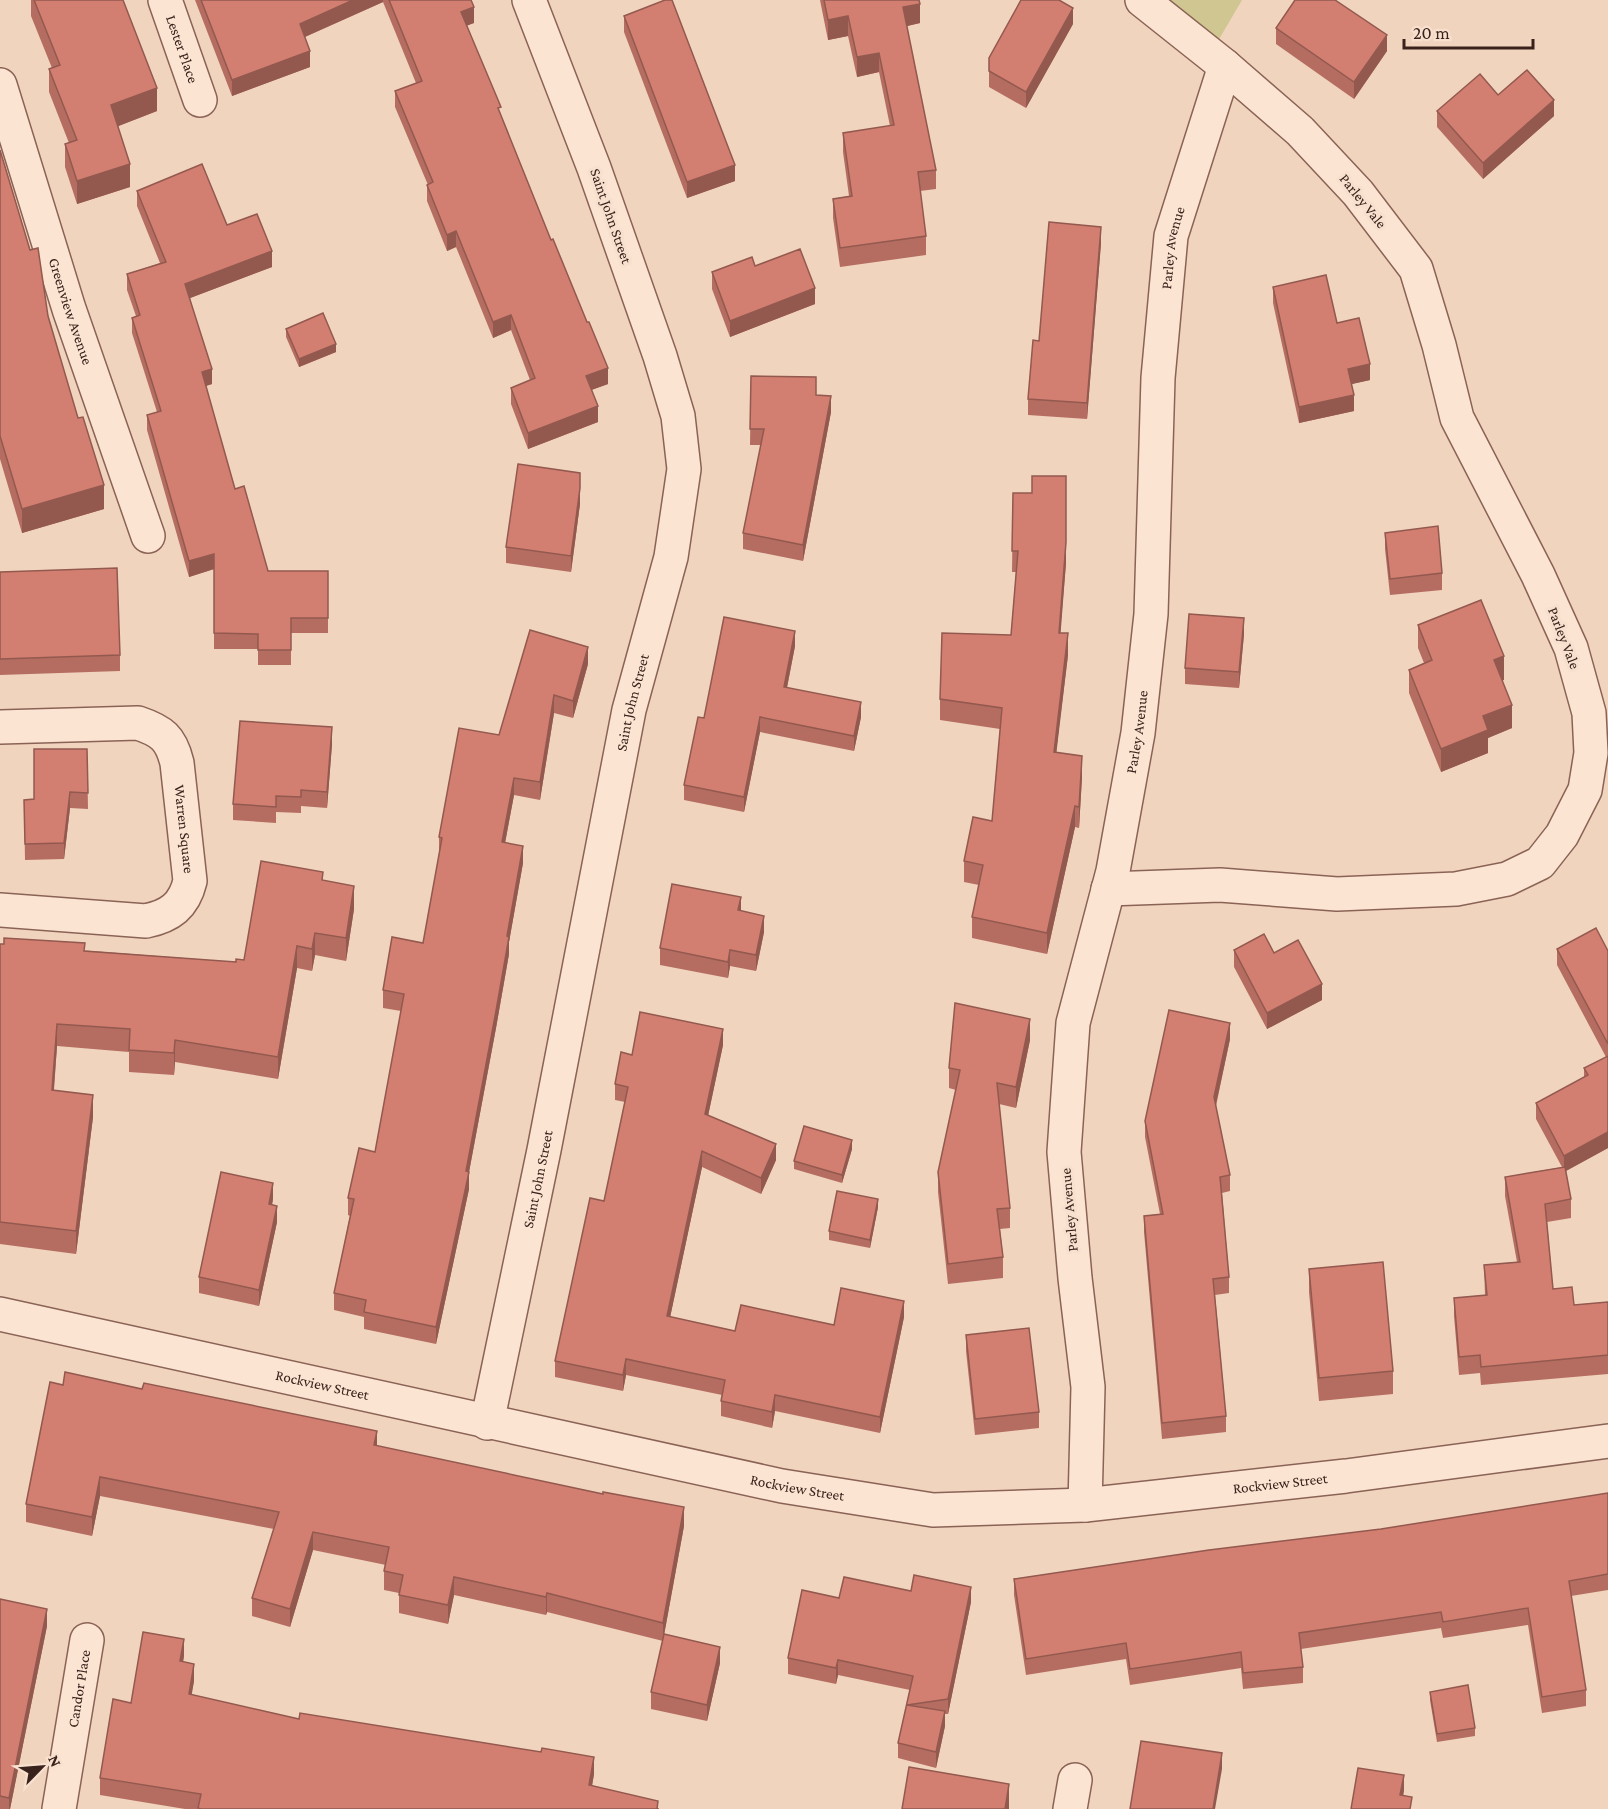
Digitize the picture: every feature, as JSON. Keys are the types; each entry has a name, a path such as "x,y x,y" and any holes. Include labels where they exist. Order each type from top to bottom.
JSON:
{"street":[{"name":"Lester Place","path":"165,0 200,100"},
{"name":"Saint John Street","path":"487,1423 544,1150 629,710 671,557 684,469 678,416 660,356 594,168 529,0"},
{"path":"1142,0 1225,66"},
{"name":"Parley Vale","path":"1108,890 1220,885 1337,894 1456,889 1507,879 1540,863 1562,835 1585,790 1598,711 1538,575 1457,418 1439,345 1416,268 1358,193 1307,138 1225,66"},
{"name":"Parley Avenue","path":"1085,1505 1088,1387 1075,1278 1064,1152 1073,1023 1108,890 1138,733 1151,614 1158,378 1171,236 1225,66"},
{"name":"Greenview Avenue","path":"0,85 69,309 148,536"},
{"name":"Warren Square","path":"0,727 138,723 164,735 174,749 177,763 190,881 187,893 176,908 163,918 146,921 0,910"},
{"name":"Rockview Street","path":"0,1314 487,1423 782,1486 933,1510 1085,1505 1346,1476 1608,1441"},
{"name":"Candor Place","path":"59,1809 87,1640"}],"shaded area":[{"path":"1160,0 1242,0 1218,41"}],"building":[{"path":"34,0 123,0 157,88 111,105 130,164 77,181 65,144 77,140 49,69 60,65"},
{"path":"201,0 353,0 300,24 310,51 232,80"},
{"path":"389,0 471,0 474,7 461,12 501,107 498,108 551,240 553,239 608,368 586,376 598,406 528,433 511,388 535,378 511,315 493,322 456,231 447,235 427,185 433,182 395,91 422,81"},
{"path":"665,0 672,0 735,165 687,182 624,16"},
{"path":"824,0 919,0 920,4 903,7 936,170 918,172 926,236 840,248 833,199 852,196 843,133 894,125 879,53 857,57 848,16 828,20"},
{"path":"1021,0 1059,0 1073,8 1026,92 989,71 989,58"},
{"path":"1295,0 1335,0 1387,35 1354,82 1276,28"},
{"path":"1527,70 1554,100 1483,163 1437,111 1480,74 1498,95"},
{"path":"0,150 30,250 38,248 48,316 78,418 83,417 104,485 22,509 0,436"},
{"path":"202,164 227,225 257,214 272,251 185,284 212,369 202,372 235,489 244,486 268,571 328,571 328,618 291,618 291,650 258,650 258,634 214,633 214,554 189,561 147,415 161,411 132,318 140,315 127,274 166,262 137,191"},
{"path":"1049,222 1101,227 1087,403 1028,399 1033,340 1039,341"},
{"path":"800,249 815,288 730,321 712,272 752,257 755,266"},
{"path":"1326,275 1337,323 1359,318 1370,364 1348,369 1354,395 1299,407 1273,287"},
{"path":"323,313 336,344 299,359 286,329"},
{"path":"751,376 816,377 816,395 831,396 803,545 743,533 764,429 750,429"},
{"path":"518,464 580,473 571,556 506,547"},
{"path":"1032,476 1066,476 1066,542 1059,633 1068,633 1054,752 1082,756 1079,807 1075,806 1047,933 972,917 983,865 964,861 973,817 992,821 1002,708 940,699 942,633 1011,635 1018,551 1012,551 1013,493 1032,493"},
{"path":"1438,526 1442,573 1390,579 1385,533"},
{"path":"117,568 120,655 0,659 0,572"},
{"path":"1481,600 1504,656 1494,660 1512,705 1483,716 1488,730 1441,749 1409,670 1432,660 1418,625"},
{"path":"1189,614 1244,618 1239,672 1185,668"},
{"path":"724,617 795,631 784,687 861,702 854,736 760,717 744,797 684,785 698,717 704,718"},
{"path":"530,630 588,647 573,701 554,695 540,782 514,778 502,842 523,846 507,936 509,937 466,1171 469,1172 436,1327 364,1312 366,1300 334,1293 354,1199 348,1198 359,1148 375,1152 404,994 383,990 392,937 423,943 459,728 499,735"},
{"path":"240,721 332,727 327,792 301,790 301,797 276,796 276,807 233,804"},
{"path":"34,749 87,749 88,793 70,792 64,843 25,844 24,800 34,799"},
{"path":"261,861 323,872 322,880 354,886 346,938 315,933 312,949 297,946 278,1057 175,1040 174,1053 129,1050 130,1029 57,1024 52,1090 93,1095 76,1231 0,1222 0,944 4,944 4,938 85,943 84,951 236,962 236,959 244,960"},
{"path":"672,884 741,897 738,910 764,916 756,955 730,950 728,962 660,948"},
{"path":"1596,928 1608,951 1608,1044 1557,949"},
{"path":"1264,934 1274,953 1298,940 1322,984 1267,1013 1234,950"},
{"path":"955,1003 1030,1019 1016,1087 997,1083 1010,1208 997,1209 1003,1257 948,1264 938,1172 960,1070 949,1068"},
{"path":"1169,1010 1230,1023 1214,1097 1230,1175 1220,1177 1229,1277 1213,1279 1226,1416 1162,1423 1144,1216 1163,1214 1145,1121"},
{"path":"640,1012 723,1029 705,1114 776,1144 761,1178 702,1151 667,1316 735,1331 741,1305 834,1325 841,1288 904,1301 880,1417 775,1395 772,1412 721,1401 725,1380 626,1359 623,1375 555,1361 590,1198 604,1201 628,1087 615,1084 621,1052 632,1055"},
{"path":"1608,1056 1608,1132 1564,1156 1536,1103 1588,1075 1584,1068"},
{"path":"804,1126 852,1140 842,1175 794,1161"},
{"path":"1565,1167 1571,1199 1545,1204 1553,1289 1572,1287 1574,1305 1608,1302 1608,1355 1481,1367 1480,1355 1459,1357 1454,1298 1487,1295 1484,1265 1520,1262 1505,1177"},
{"path":"221,1172 273,1183 269,1204 277,1206 259,1290 199,1277"},
{"path":"837,1191 878,1199 870,1240 829,1231"},
{"path":"1383,1262 1393,1371 1319,1378 1309,1269"},
{"path":"1029,1328 1039,1412 975,1419 966,1335"},
{"path":"65,1372 142,1389 144,1383 377,1431 374,1445 603,1494 603,1492 684,1507 663,1623 547,1593 546,1597 454,1577 448,1605 399,1595 403,1575 384,1571 389,1547 313,1532 290,1609 252,1598 279,1512 100,1477 92,1517 26,1504 50,1382 63,1385"},
{"path":"1608,1493 1608,1574 1569,1581 1586,1690 1542,1697 1528,1608 1443,1622 1441,1612 1299,1633 1303,1667 1243,1673 1241,1652 1130,1669 1126,1643 1026,1659 1014,1579 1209,1550 1381,1529"},
{"path":"914,1575 971,1587 948,1699 907,1705 945,1711 936,1752 898,1743 913,1676 838,1660 836,1668 788,1658 802,1590 839,1598 844,1577 911,1591"},
{"path":"0,1599 47,1609 9,1798 0,1796"},
{"path":"143,1632 184,1639 180,1661 194,1664 189,1694 299,1719 300,1713 541,1752 542,1748 594,1757 589,1785 658,1801 657,1809 201,1809 198,1808 201,1794 100,1778 113,1699 131,1703"},
{"path":"664,1634 720,1647 707,1705 651,1692"},
{"path":"1468,1685 1475,1728 1437,1734 1430,1692"},
{"path":"1141,1741 1222,1753 1213,1809 1130,1809"},
{"path":"909,1767 1009,1784 1005,1809 902,1809"},
{"path":"1358,1768 1404,1775 1400,1795 1412,1797 1410,1809 1351,1809"}]}
